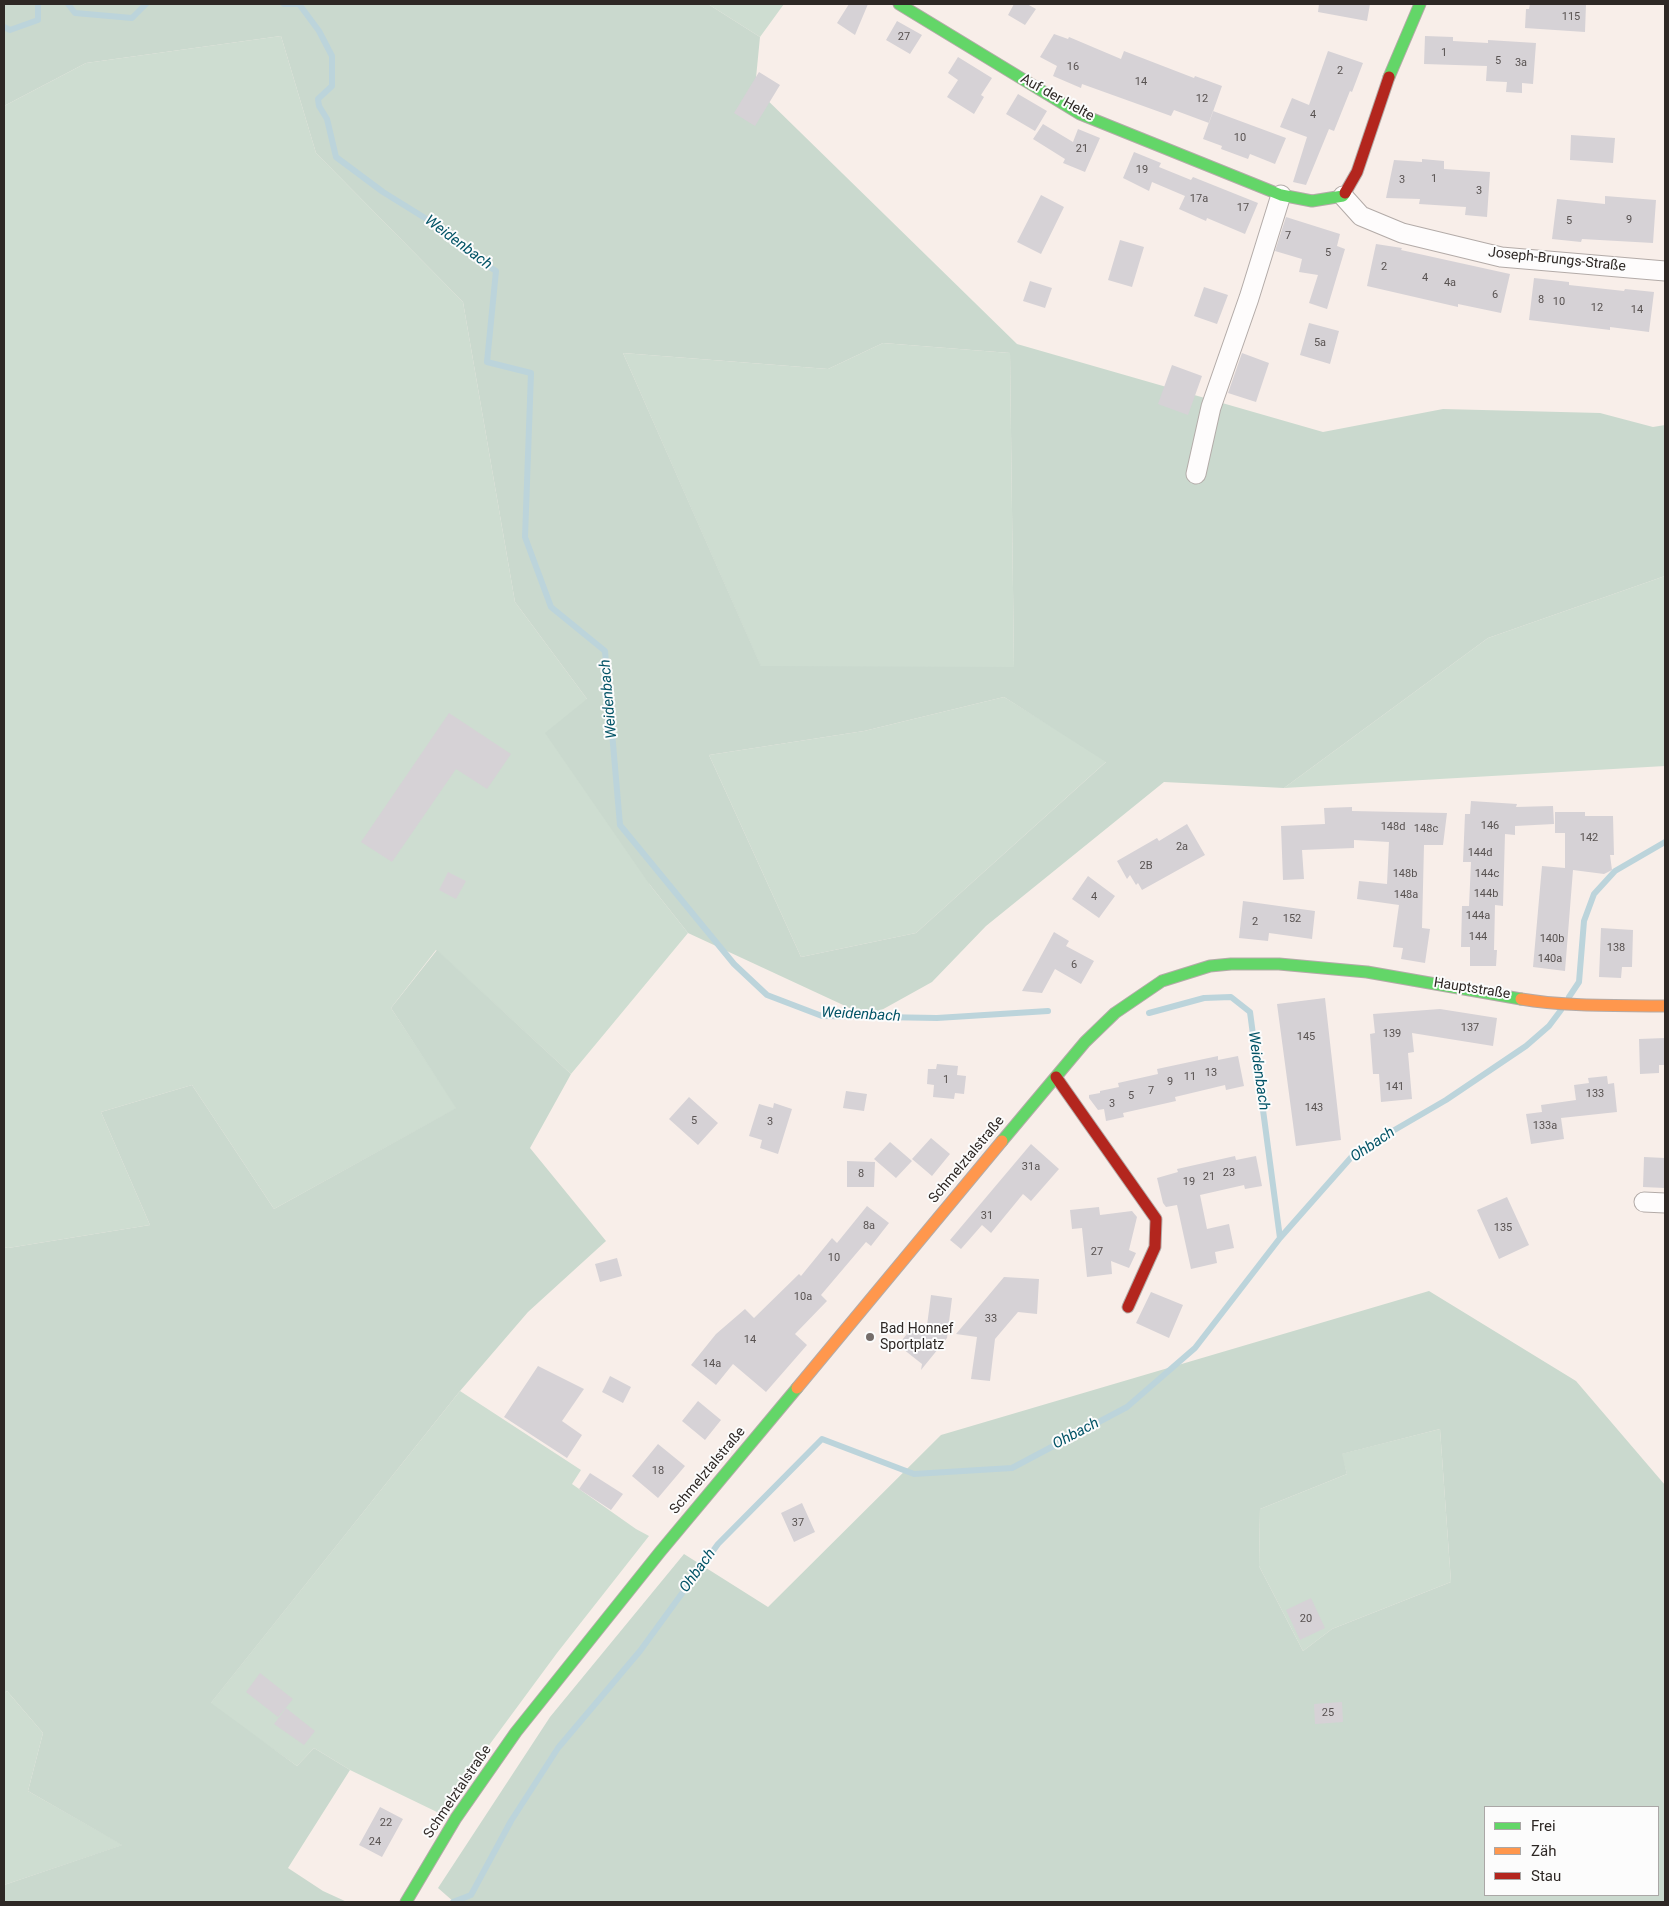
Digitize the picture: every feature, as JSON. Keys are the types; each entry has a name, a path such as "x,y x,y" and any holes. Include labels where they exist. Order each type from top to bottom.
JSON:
{"main road":[{"name":"Auf der Helte","path":"899,4 1080,114 1281,195 1312,201 1343,196"},
{"path":"1343,196 1358,172 1388,79 1420,4"},
{"name":"Hauptstraße","path":"1279,964 1367,972 1547,1003 1665,1006"},
{"name":"Schmelztalstraße","path":"406,1902 456,1818 516,1732 660,1552 1085,1042 1115,1013 1162,981 1210,966 1279,964"},
{"path":"1056,1077 1156,1219 1155,1247 1128,1307"}],"street":[{"path":"1196,474 1211,407 1249,298 1281,195"},
{"name":"Joseph-Brungs-Straße","path":"1343,196 1361,216 1402,233 1501,257 1665,271"},
{"path":"1644,1202 1665,1203"}],"green space":[{"path":"708,4 784,4 760,37"},
{"path":"281,36 316,153 463,302 515,602 587,699 650,885 688,933 571,1074 436,950 391,1008 457,1108 274,1209 192,1085 101,1112 150,1225 8,1248 4,1247 4,106 86,63"},
{"path":"883,343 1010,353 1014,667 761,667 623,353 828,369"},
{"path":"1665,576 1665,766 1284,788 1488,638"},
{"path":"1004,697 1107,761 916,933 801,957 709,755 864,731"},
{"path":"460,1391 581,1470 572,1484 649,1536 557,1653 439,1813 350,1770 314,1748 297,1766 210,1704"},
{"path":"1440,1429 1451,1582 1332,1629 1303,1651 1259,1566 1260,1509 1347,1474 1341,1454"},
{"path":"7,1691 43,1733 28,1791 123,1845 4,1885 4,1693"}],"shaded area":[{"path":"4,4 708,4 760,37 755,88 1017,344 1323,432 1443,409 1600,413 1653,427 1665,425 1665,576 1488,638 1284,788 1164,782 986,926 932,982 869,1017 688,933 650,885 545,733 587,699 515,602 463,302 316,153 281,36 86,63 4,106","holes":["883,343 1010,353 1014,667 761,666 623,353 828,369","1004,697 1106,762 916,933 801,957 709,755 864,731"]},
{"path":"437,950 571,1074 530,1148 606,1241 528,1312 460,1391 211,1703 297,1766 314,1748 350,1770 288,1868 323,1891 347,1902 4,1902 4,1885 122,1845 28,1791 43,1733 7,1691 4,1693 4,1247 8,1248 150,1225 101,1112 192,1085 274,1209 456,1108 391,1008"},
{"path":"1429,1291 1576,1381 1665,1485 1665,1902 454,1902 438,1888 550,1717 684,1554 768,1607 941,1435","holes":["1440,1429 1451,1582 1332,1629 1303,1651 1259,1566 1260,1509 1347,1474 1342,1454"]}],"building":[{"path":"849,4 868,4 855,35 837,23"},
{"path":"1014,4 1027,4 1036,9 1025,25 1008,15"},
{"path":"1319,4 1370,4 1367,21 1318,12"},
{"path":"1530,4 1586,4 1585,32 1525,28 1526,9 1529,9"},
{"path":"897,21 922,35 910,54 886,40"},
{"path":"1054,34 1068,39 1069,37 1121,59 1124,51 1194,78 1195,76 1222,86 1209,123 1174,110 1171,116 1082,84 1081,88 1053,76 1057,66 1040,57"},
{"path":"1425,36 1453,37 1453,41 1488,43 1488,40 1536,43 1533,84 1522,83 1522,93 1506,92 1507,82 1486,81 1487,66 1424,64"},
{"path":"1328,51 1363,63 1334,131 1329,129 1306,185 1293,182 1307,137 1280,127 1292,98 1309,105"},
{"path":"958,57 992,78 981,95 984,97 974,114 947,97 958,80 948,73"},
{"path":"759,72 780,85 755,126 734,113"},
{"path":"1018,94 1047,111 1035,131 1006,114"},
{"path":"1213,111 1286,138 1275,164 1250,154 1248,159 1221,149 1222,146 1203,139"},
{"path":"1043,124 1073,142 1078,129 1100,138 1085,172 1063,163 1065,159 1033,139"},
{"path":"1571,135 1615,138 1613,163 1570,160"},
{"path":"1134,152 1161,163 1159,167 1191,180 1193,177 1258,203 1245,234 1207,218 1206,221 1179,209 1185,196 1152,182 1149,191 1123,178"},
{"path":"1422,159 1444,161 1444,169 1490,172 1487,217 1465,215 1466,207 1419,204 1420,199 1386,198 1394,160 1422,162"},
{"path":"1041,195 1064,207 1041,254 1017,242"},
{"path":"1605,196 1656,200 1653,243 1582,239 1581,242 1552,239 1557,199 1605,204"},
{"path":"1286,217 1340,234 1337,246 1345,249 1327,309 1309,303 1318,275 1299,272 1302,259 1275,251"},
{"path":"1120,240 1144,247 1132,287 1108,280"},
{"path":"1376,244 1402,248 1401,250 1510,274 1501,313 1458,304 1458,307 1367,286"},
{"path":"1534,278 1569,282 1569,285 1654,292 1649,332 1610,327 1610,330 1529,320"},
{"path":"1030,281 1052,288 1045,308 1023,301"},
{"path":"1204,287 1228,295 1217,324 1194,316"},
{"path":"1309,323 1339,331 1330,364 1300,355"},
{"path":"1242,353 1269,363 1256,402 1228,393"},
{"path":"1172,365 1202,376 1188,415 1158,404"},
{"path":"449,713 511,754 487,789 456,769 392,862 361,842"},
{"path":"1471,801 1517,804 1516,807 1553,806 1554,824 1515,826 1515,835 1505,834 1503,906 1495,905 1494,950 1497,950 1496,966 1470,966 1470,947 1461,947 1462,906 1469,906 1471,862 1463,862 1465,814 1470,814"},
{"path":"1352,807 1352,811 1447,813 1443,845 1424,845 1422,928 1430,929 1425,963 1401,959 1403,948 1393,947 1399,905 1357,899 1359,881 1387,884 1389,842 1354,840 1354,848 1302,850 1304,879 1283,880 1281,826 1325,824 1324,808"},
{"path":"1555,812 1585,812 1585,816 1613,816 1614,855 1610,855 1612,870 1604,874 1573,870 1565,971 1533,967 1542,866 1565,868 1565,833 1555,833"},
{"path":"1187,824 1205,855 1142,890 1138,883 1136,885 1130,875 1127,879 1117,861 1157,838 1159,841"},
{"path":"448,872 466,881 456,899 439,890"},
{"path":"1088,876 1115,896 1099,918 1072,899"},
{"path":"1243,901 1315,911 1312,939 1269,933 1268,941 1239,938"},
{"path":"1601,928 1633,930 1632,967 1622,967 1621,978 1599,977"},
{"path":"1054,932 1069,941 1066,946 1094,961 1081,984 1055,969 1042,993 1022,991"},
{"path":"1325,998 1341,1140 1296,1146 1277,1004"},
{"path":"1440,1009 1497,1018 1493,1046 1412,1033 1414,1052 1408,1053 1412,1099 1381,1102 1379,1074 1373,1074 1370,1034 1375,1033 1373,1014"},
{"path":"1665,1038 1665,1065 1659,1065 1659,1073 1640,1074 1639,1039"},
{"path":"1218,1056 1218,1060 1238,1056 1244,1086 1226,1090 1225,1085 1175,1097 1176,1101 1123,1113 1124,1117 1106,1121 1104,1109 1098,1110 1089,1098 1089,1095 1119,1087 1118,1083 1158,1074 1157,1069"},
{"path":"937,1064 958,1066 957,1075 966,1076 964,1094 955,1093 954,1099 933,1097 934,1085 927,1084 928,1069 936,1069"},
{"path":"1607,1076 1608,1084 1614,1083 1617,1112 1561,1118 1564,1139 1531,1144 1526,1114 1542,1112 1541,1105 1576,1100 1574,1085 1589,1083 1588,1078"},
{"path":"846,1091 867,1094 864,1111 843,1108"},
{"path":"689,1097 718,1123 698,1145 669,1119"},
{"path":"774,1103 792,1109 778,1154 760,1148 762,1140 749,1136 759,1104 773,1108"},
{"path":"931,1138 950,1154 932,1176 912,1159"},
{"path":"890,1142 912,1161 896,1178 874,1159"},
{"path":"1031,1144 1059,1169 1031,1201 1023,1194 991,1233 982,1225 961,1249 950,1240"},
{"path":"1235,1156 1236,1160 1256,1156 1262,1186 1245,1189 1244,1185 1200,1195 1207,1229 1229,1224 1234,1248 1215,1252 1217,1263 1191,1269 1177,1205 1166,1207 1163,1203 1157,1178 1178,1172 1177,1169"},
{"path":"1644,1157 1665,1158 1665,1188 1643,1187"},
{"path":"847,1161 875,1162 874,1187 847,1187"},
{"path":"1507,1197 1529,1245 1499,1259 1477,1210"},
{"path":"867,1206 889,1223 871,1246 866,1242 821,1295 827,1301 795,1334 807,1345 766,1392 733,1364 716,1385 691,1365 716,1334 745,1309 754,1318 799,1274 801,1276 832,1238 837,1243"},
{"path":"1099,1207 1100,1215 1132,1211 1137,1217 1129,1250 1136,1253 1129,1268 1111,1261 1112,1274 1087,1277 1082,1228 1072,1229 1070,1210"},
{"path":"617,1258 622,1276 600,1282 595,1264"},
{"path":"1004,1277 1039,1279 1037,1314 1018,1312 995,1339 990,1381 971,1379 977,1337 956,1334"},
{"path":"1151,1292 1183,1305 1169,1338 1136,1323"},
{"path":"931,1295 952,1298 947,1338 921,1370 922,1364 898,1345 915,1324 926,1333"},
{"path":"538,1366 584,1389 562,1421 582,1435 567,1458 504,1417"},
{"path":"610,1376 631,1387 623,1403 602,1392"},
{"path":"698,1401 721,1420 705,1440 682,1421"},
{"path":"658,1444 685,1466 658,1498 632,1476"},
{"path":"590,1473 623,1494 611,1510 579,1489"},
{"path":"802,1503 815,1532 794,1542 781,1513"},
{"path":"1311,1598 1325,1628 1300,1640 1286,1610"},
{"path":"260,1673 293,1699 278,1717 246,1692"},
{"path":"1342,1702 1343,1722 1315,1724 1314,1704"},
{"path":"286,1708 315,1731 304,1745 274,1724"},
{"path":"380,1807 403,1819 382,1857 359,1845"}],"waterway":[{"name":"Weidenbach","path":"4,27 10,30 38,20 38,4"},
{"name":"Weidenbach","path":"68,4 75,13 132,18 146,4"},
{"name":"Weidenbach","path":"284,4 299,4 319,31 332,56 332,86 318,99 319,106 327,119 336,157 383,192 454,236 468,253 496,271 487,362 531,373 525,537 551,607 605,651 620,825 734,964 767,995 822,1016 937,1018 1048,1011"},
{"name":"Ohbach","path":"1569,997 1579,982 1584,921 1594,894 1615,871 1665,842"},
{"name":"Weidenbach","path":"1149,1013 1204,998 1231,997 1250,1012 1280,1238"},
{"name":"Ohbach","path":"453,1902 471,1895 511,1821 558,1748 640,1651 718,1544 822,1439 914,1474 1012,1468 1127,1407 1195,1348 1280,1238 1355,1153 1446,1100 1526,1046 1549,1026 1561,1010"}],"traffic: fast":[{"path":"899,4 1080,114 1281,195 1312,201 1343,196 1345,193"},
{"path":"1389,77 1420,4"},
{"path":"1002,1141 1085,1042 1115,1013 1162,981 1210,966 1279,964 1367,972 1521,999"},
{"path":"406,1902 456,1818 516,1732 660,1552 797,1388"}],"traffic: slow":[{"path":"1521,999 1575,1004 1665,1006"},
{"path":"797,1388 1002,1141"}],"traffic: jam":[{"path":"1345,193 1357,172 1389,77"},
{"path":"1056,1077 1156,1219 1155,1247 1128,1307"}],"place":[{"name":"Bad Honnef Sportplatz","path":"870,1337"}]}
